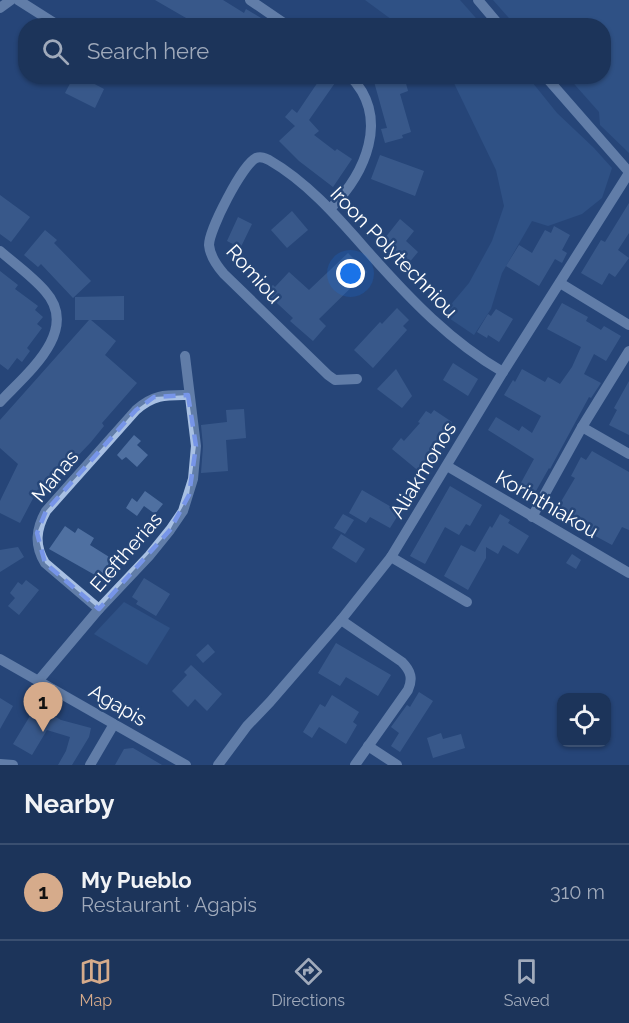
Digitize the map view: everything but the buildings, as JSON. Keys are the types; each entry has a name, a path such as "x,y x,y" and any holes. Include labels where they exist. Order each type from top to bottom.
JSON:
{"street":[{"path":"0,9 11,0"},
{"path":"18,0 46,18"},
{"path":"250,0 276,18"},
{"path":"478,0 493,18"},
{"path":"330,209 350,188 356,178 366,156 370,139 369,112 356,84"},
{"path":"552,84 629,172"},
{"name":"Iroon Polytechniou","path":"259,157 278,165 330,209 390,276 444,331 477,357 503,372"},
{"name":"Romiou","path":"259,157 248,166 220,212 209,242 211,255 224,274 328,375 335,380 357,379"},
{"name":"Aliakmonos","path":"218,765 247,726 341,620 391,557 503,372 629,172"},
{"path":"0,250 45,290 55,304 58,319 56,332 49,347 0,402"},
{"path":"560,283 629,326"},
{"path":"532,517 582,427 629,351"},
{"name":"Eleftherias","path":"39,680 99,609 171,530 183,511 195,465 196,446 185,356"},
{"name":"Manas","path":"99,609 45,563 37,545 40,522 46,511 141,405 154,397 188,395"},
{"path":"582,427 629,454"},
{"name":"Korinthiakou","path":"447,466 629,573"},
{"path":"391,557 467,602"},
{"path":"341,620 402,662 408,668 411,678 408,690 355,765"},
{"name":"Agapis","path":"0,659 186,765"},
{"path":"90,765 114,724"},
{"path":"368,746 397,765"},
{"path":"0,764 13,765"}],"highlighted area":[{"path":"188,395 196,446 189,495 170,530 99,609 45,563 37,533 46,511 136,410 154,397"}],"shaded area":[{"path":"365,0 460,0 476,18 389,18"},
{"path":"493,0 629,0 629,153 600,125 599,112 574,84 611,84 611,18 509,18"},
{"path":"454,84 534,84 557,113 612,168 602,198 582,214 548,226 532,221 502,273 491,309 474,335 443,314 469,283 492,241 504,206 496,170"},
{"path":"124,602 170,628 147,665 94,634"}],"place":[{"name":"My Pueblo","path":"43,732"}]}
